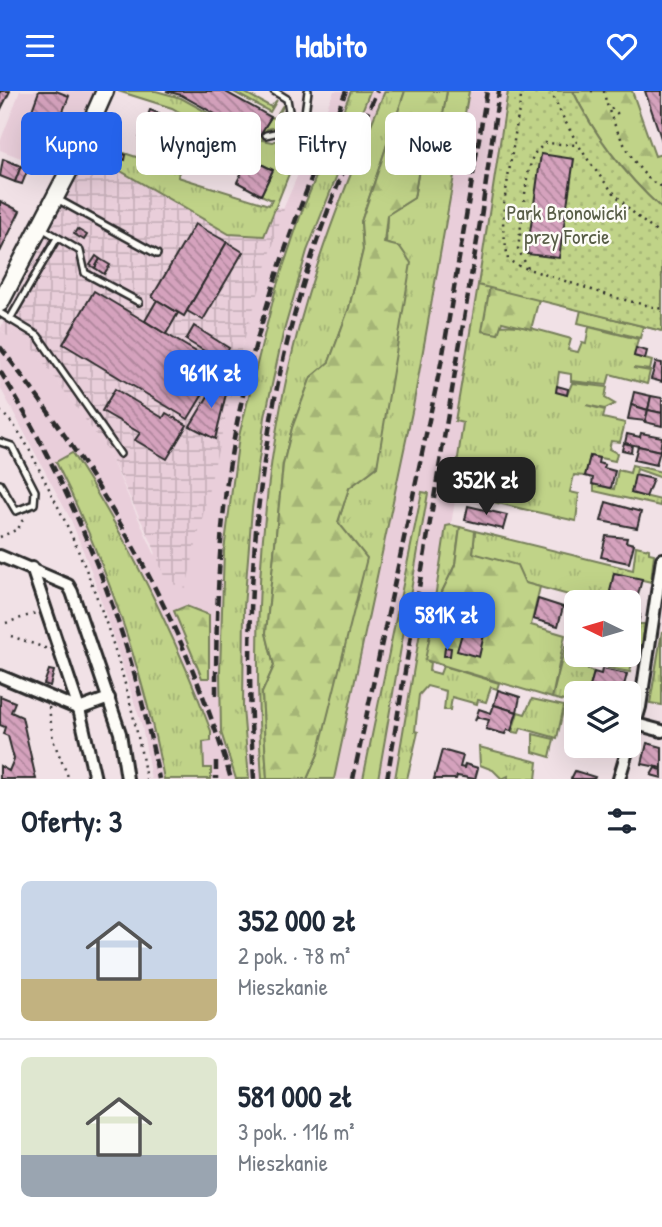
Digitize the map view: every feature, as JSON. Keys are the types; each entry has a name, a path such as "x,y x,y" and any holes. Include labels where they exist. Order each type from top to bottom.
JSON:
{"street":[{"path":"0,303 105,91"},
{"path":"0,556 68,585 72,592 120,733 127,779"},
{"path":"641,700 658,620 662,559"},
{"path":"32,568 79,709 94,779"},
{"path":"0,676 79,709 109,698"},
{"path":"641,725 662,731"},
{"path":"619,779 625,758"}],"lane":[{"path":"266,135 279,132 289,111 287,99 274,91"},
{"path":"305,112 307,91"},
{"path":"54,198 156,254"},
{"path":"39,226 80,251 85,273 139,302"},
{"path":"10,319 57,238"},
{"path":"0,313 38,336 120,454"},
{"path":"0,442 12,446 35,491 36,500 25,509 13,508 0,484"}],"path":[{"path":"522,91 504,203 503,227 508,260 529,269 662,309"},
{"path":"551,91 578,145 617,197 662,236"},
{"path":"604,91 608,113 639,170 652,184 662,187"},
{"path":"611,108 617,113 618,120"},
{"path":"529,269 518,249 533,155 545,143 578,145"},
{"path":"0,411 22,436 77,550 132,712 146,779"},
{"path":"0,537 18,529 26,516 25,509"},
{"path":"6,623 46,609"},
{"path":"11,636 61,654"},
{"path":"49,704 53,740 69,779"}],"shaded area":[{"path":"20,91 96,91 87,112 21,112 21,158 0,150 0,142"},
{"path":"334,91 508,91 478,284 481,342 464,495 456,494 451,525 460,527 427,686 421,696 407,779 151,779 142,726 92,573 71,520 0,387 0,329 7,336 20,329 107,450 155,555 218,447 242,347 278,221 298,175 371,175 371,112 325,112"},
{"path":"122,161 136,165 136,175 170,175 284,209 242,347 186,588 166,582 152,543 107,450 20,330 7,336 0,329 78,175 122,175"}],"green space":[{"path":"118,91 156,91 181,98 206,112 179,112"},
{"path":"232,91 242,91 271,107 277,100 270,112"},
{"path":"351,91 370,91 362,112 342,112"},
{"path":"385,91 405,91 398,112 385,112 385,151 361,222 363,250 349,308 329,362 311,377 292,428 283,465 266,633 274,666 262,693 267,779 262,779 259,596 263,535 279,414 308,295 344,192 351,175 371,175 371,125"},
{"path":"405,91 447,91 443,112 398,112"},
{"path":"447,91 469,91 465,112 443,112"},
{"name":"Park Bronowicki przy Forcie","path":"508,91 573,91 612,154 662,209 662,331 478,285"},
{"path":"573,91 632,91 655,156 662,154 662,209 612,154"},
{"path":"271,117 275,118 275,127 267,129 262,140 275,141 275,175 289,175 264,236 229,234 122,172 122,152 136,157 136,175 178,175 269,205 272,200 261,195 273,170 261,164 261,133"},
{"path":"385,151 385,175 418,175 414,198 387,215 384,243 400,247 411,263 377,467 349,488 338,522 367,558 318,754 307,779 267,779 262,693 274,666 266,633 283,465 292,428 311,377 329,362 349,308 363,250 361,222"},
{"path":"317,175 337,175 307,251 283,334 265,417 252,509 244,607 243,708 249,779 236,779 221,732 224,551 239,436 276,288"},
{"path":"418,175 454,175 413,407 334,779 307,779 318,754 338,522 349,488 377,467 387,215 414,198"},
{"path":"478,285 490,286 483,331 505,326 537,330 571,339 568,350 578,352 582,342 586,343 589,327 638,339 634,356 652,361 650,370 633,368 650,371 647,384 610,374 607,385 571,381 571,374 559,372 556,392 567,395 572,383 607,387 605,398 615,404 605,409 586,405 605,410 603,418 625,423 620,442 611,441 609,449 617,453 615,461 590,456 585,476 574,475 570,492 579,494 576,521 453,493 463,423 455,421"},
{"path":"490,286 539,299 531,329 502,322 498,334 482,331"},
{"path":"581,310 643,326 640,338 578,323"},
{"path":"72,453 113,520 182,659 211,731 211,741 203,742 204,768 211,768 211,779 164,779 145,697 121,617 107,577 56,462"},
{"path":"632,465 662,472 662,478 637,469 631,493 661,500 660,506 594,491 594,484 614,489 618,470 630,473"},
{"path":"422,492 428,493 378,779 363,779"},
{"path":"446,526 460,527 455,565 436,604 426,660 430,662 429,671 440,674 443,666 499,683 497,689 491,687 486,702 478,700 477,704 452,697 450,710 444,710 446,691 427,686 419,695 415,731 418,732 407,779 395,779 426,597 435,598"},
{"path":"460,527 475,531 473,553 517,565 525,583 540,587 531,625 564,635 552,698 425,660 436,604 455,565"},
{"path":"475,531 633,570 636,546 649,549 649,553 654,554 651,582 614,573 610,590 564,590 564,594 525,583 473,553"},
{"path":"186,606 209,615 209,678 202,678 174,611"},
{"path":"641,624 645,624 641,651"},
{"path":"662,631 662,705 650,703"},
{"path":"564,651 564,667 588,667 588,670 594,672 592,681 564,681 564,701 552,698"},
{"path":"608,667 631,667 630,672"},
{"path":"532,699 564,706 557,738 521,728 519,733 512,732 518,712 525,714"},
{"path":"533,734 554,739 550,757 533,752"},
{"path":"479,747 538,762 536,779 508,779 508,776 502,779 493,770 480,765"}],"building":[{"path":"0,91 10,91 0,111"},
{"path":"39,91 56,91 69,96 63,112 31,112"},
{"path":"166,91 224,91 271,117 261,133 261,112 211,112 181,95"},
{"path":"645,91 662,91 662,141"},
{"path":"541,154 574,159 559,258 527,254"},
{"path":"3,159 21,166 15,182 0,176"},
{"path":"261,164 273,170 261,195 237,182 240,175 261,175"},
{"path":"21,166 21,175 26,175 22,184 15,182"},
{"path":"0,201 20,211 0,252"},
{"path":"195,224 227,242 184,316 152,297"},
{"path":"77,229 87,235 84,240 74,234"},
{"path":"227,242 243,252 203,320 187,311"},
{"path":"96,256 100,259 95,268 90,265"},
{"path":"100,259 110,265 104,274 95,268"},
{"path":"94,291 220,366 188,419 63,344"},
{"path":"157,300 178,313 166,334 145,321"},
{"path":"194,326 229,348 221,361 186,340"},
{"path":"636,348 647,351 645,359 634,356"},
{"path":"656,362 662,363 662,382 651,379"},
{"path":"220,376 228,383 223,392 226,394 215,439 190,426"},
{"path":"557,386 568,389 567,395 556,392"},
{"path":"115,389 163,418 166,413 187,425 167,459 135,440 140,433 102,411"},
{"path":"634,392 651,396 648,410 631,405"},
{"path":"651,396 662,398 662,413 648,410"},
{"path":"631,405 648,410 645,421 628,419"},
{"path":"648,410 662,413 662,426 645,422"},
{"path":"641,433 662,437 660,451 625,443 627,434 640,437"},
{"path":"624,443 632,445 631,452 622,450"},
{"path":"638,446 660,451 656,465 634,460"},
{"path":"590,456 599,458 598,463 605,465 604,468 615,471 611,488 592,484 593,478 585,476"},
{"path":"635,475 653,479 646,497 631,493"},
{"path":"606,502 641,512 637,528 601,521"},
{"path":"468,506 507,515 503,529 465,520"},
{"path":"606,536 627,538 626,542 634,544 629,563 601,557"},
{"path":"614,573 642,579 639,590 610,590"},
{"path":"538,599 563,607 558,626 533,619"},
{"path":"465,623 485,630 479,657 457,651"},
{"path":"445,647 451,648 450,656 444,656"},
{"path":"602,669 627,674 625,681 592,681 594,672 601,674"},
{"path":"49,670 54,671 50,686 44,684"},
{"path":"498,690 520,697 517,712 494,705"},
{"path":"0,696 15,702 11,712 22,717 36,779 0,779 0,766 9,771 14,759 8,736 3,734 5,727 0,725"},
{"path":"494,705 517,712 511,731 507,730 505,734 486,729 489,720 477,717 475,721 479,709 491,713"},
{"path":"647,743 662,747 662,768 642,764"},
{"path":"442,750 463,756 460,767 464,768 465,764 478,768 475,779 457,776 456,779 434,779"},
{"path":"655,768 662,770 662,778 651,775"},
{"path":"575,771 595,777 571,779"}],"railway":[{"path":"216,695 221,535 235,431 246,381 274,283 308,186 346,91"},
{"path":"254,779 250,657 252,596 262,474 272,414 284,354 316,243 377,91"},
{"path":"353,779 443,354 487,91"},
{"path":"387,779 481,217 499,91"},
{"path":"0,347 73,447 136,552 189,662 231,779"},
{"path":"0,371 54,468 98,568 134,672 159,779"},
{"path":"216,761 216,779"}]}
